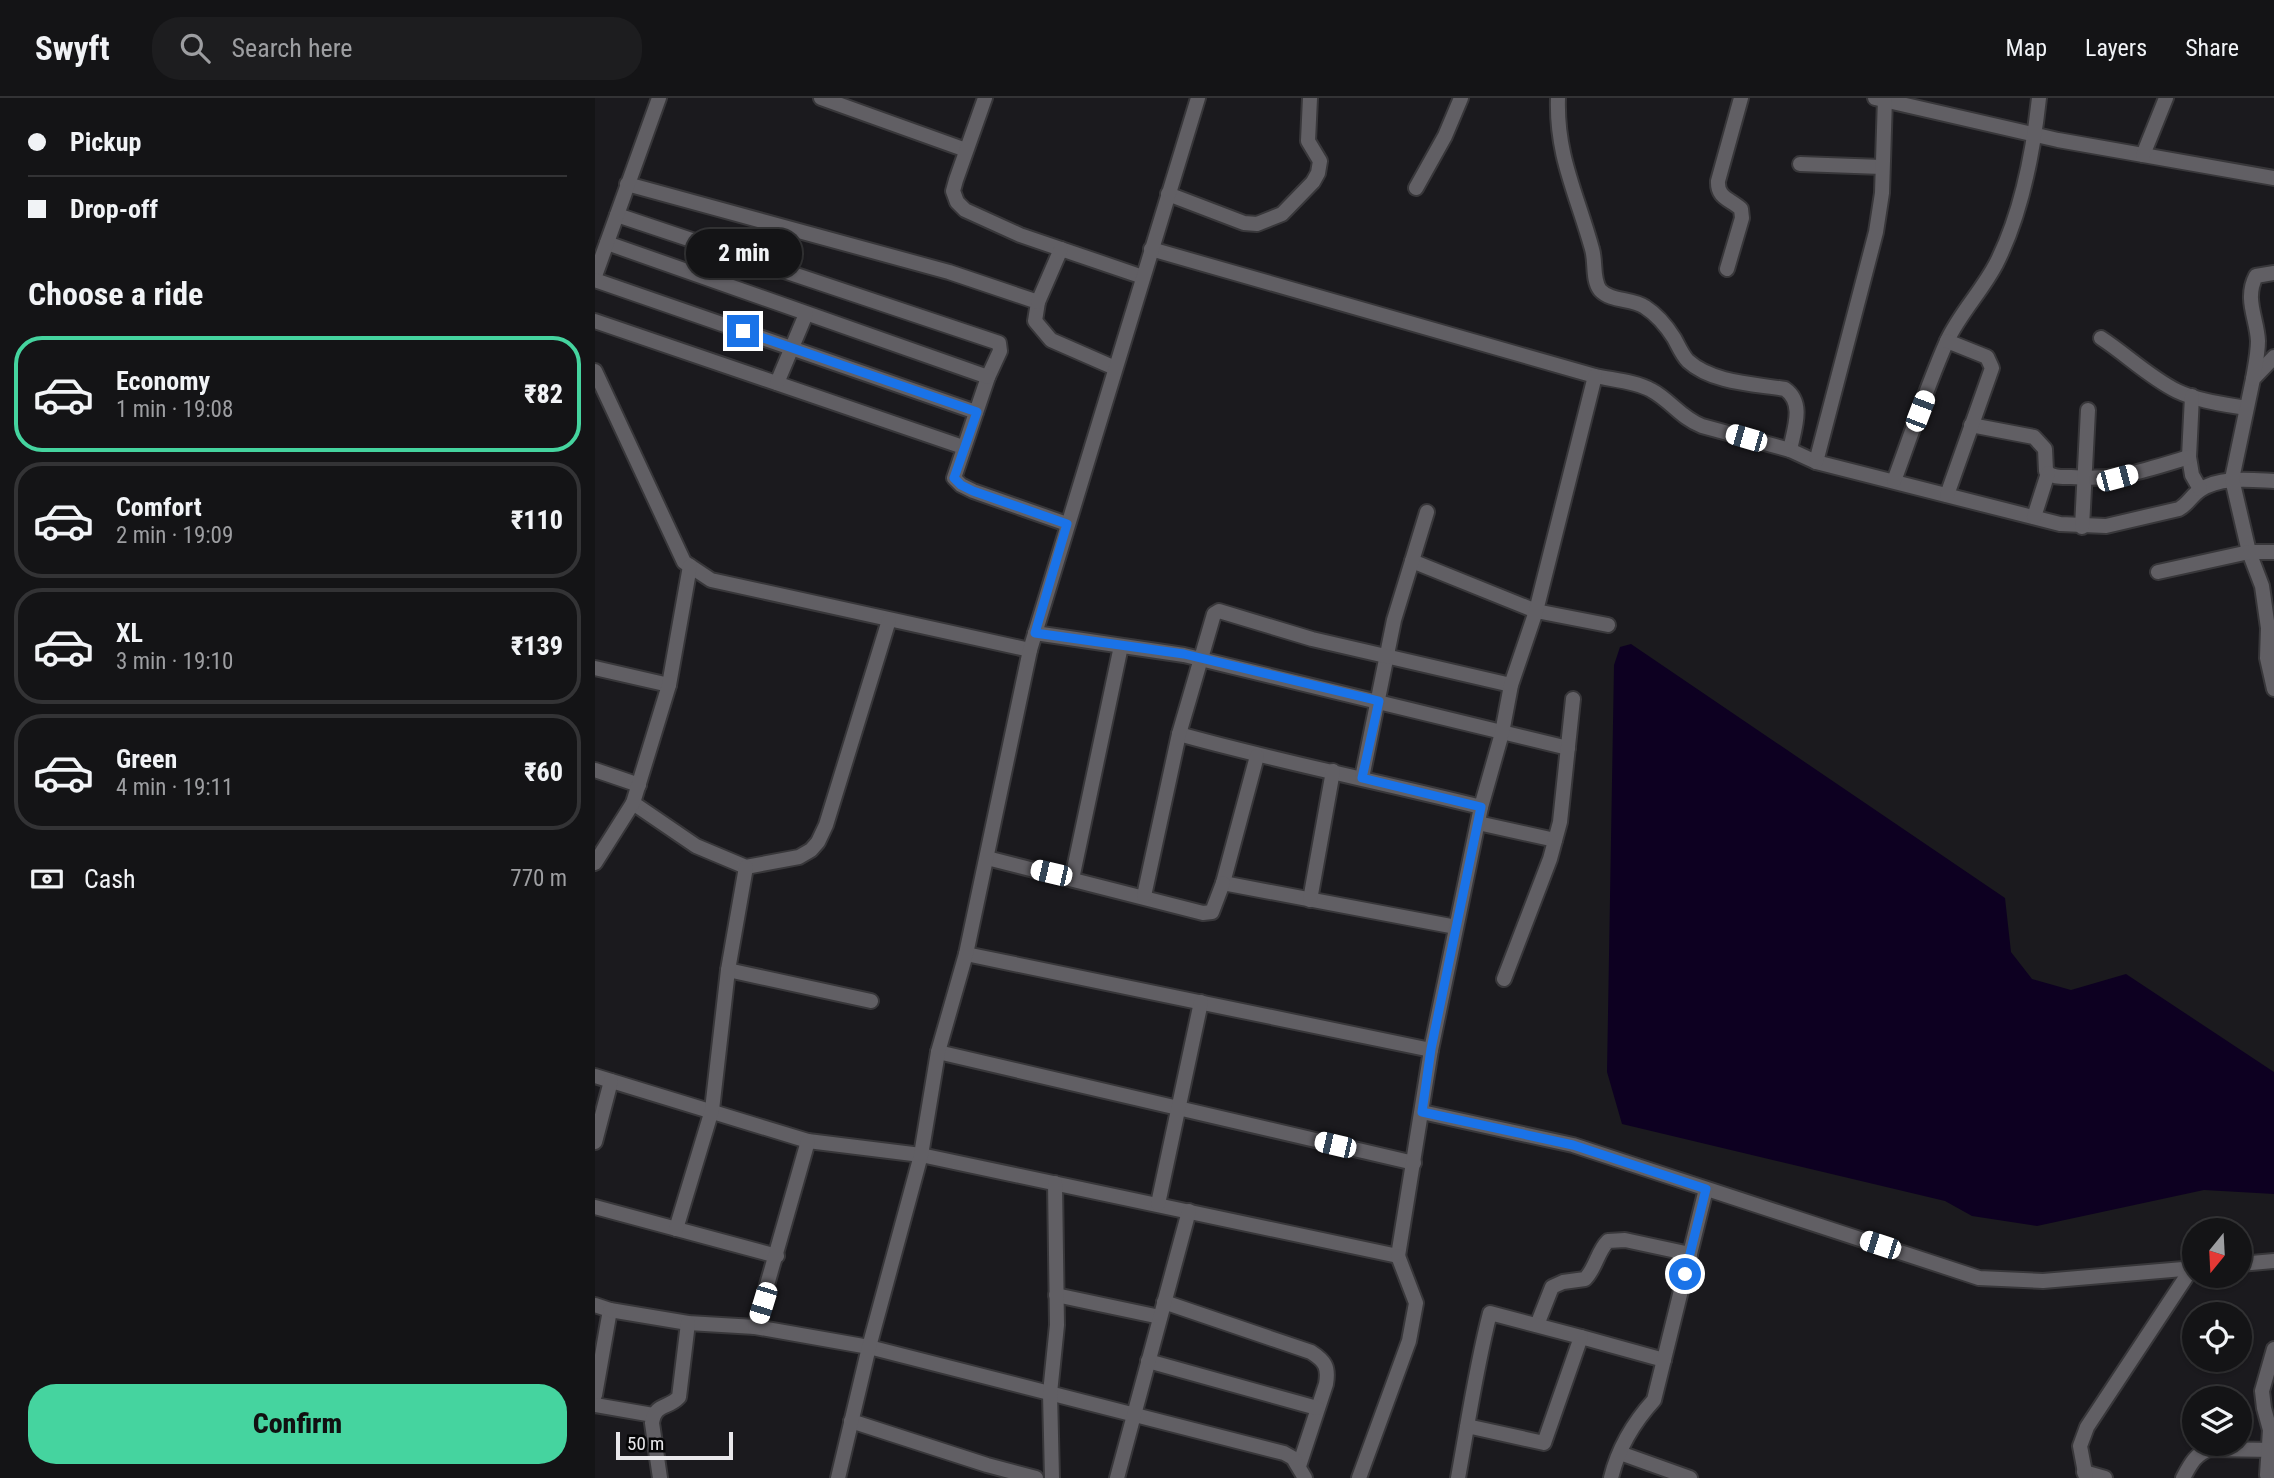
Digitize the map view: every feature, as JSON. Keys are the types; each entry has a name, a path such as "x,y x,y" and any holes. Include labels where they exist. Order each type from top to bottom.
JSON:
{"street":[{"path":"659,98 595,278 977,412"},
{"path":"821,98 966,150"},
{"path":"985,98 953,191 957,202 965,210 1020,235 1143,277"},
{"path":"838,1478 869,1347 921,1155 938,1052 966,954 1030,650 1198,98"},
{"path":"1168,194 1244,223 1257,224 1282,214 1313,182 1318,173 1320,161 1308,141 1311,98"},
{"path":"1416,188 1445,136 1461,98"},
{"path":"1558,98 1557,121 1561,152 1593,251 1599,288 1612,298 1630,300 1645,307 1672,334 1687,360 1706,373 1785,389 1793,394 1797,408 1790,450"},
{"path":"1727,269 1742,218 1741,209 1721,197 1717,188 1741,98"},
{"path":"1893,481 1947,341 1994,267 2008,239 2035,135 2039,98"},
{"path":"2144,155 2165,98"},
{"path":"1816,461 1868,265 1882,193 1881,99 2035,135 2274,178"},
{"path":"1800,163 1882,167"},
{"path":"627,184 949,272 1038,302"},
{"path":"617,215 999,343 1000,351 988,377 954,478 961,485 1067,524"},
{"path":"595,229 609,239 806,314 988,377"},
{"path":"1061,249 1038,302 1035,321 1051,340 1115,368"},
{"path":"1151,249 1595,376 1641,386 1651,390 1690,422 1790,450 1816,461 2060,524 2106,526 2179,509 2187,505 2200,489 2232,480 2274,481"},
{"path":"2274,273 2256,276 2253,283 2251,310 2258,340 2253,379 2232,480 2249,552 2262,586 2267,611 2267,658 2274,689"},
{"path":"777,383 806,314"},
{"path":"595,321 963,447"},
{"path":"2101,338 2162,382 2192,396 2246,408"},
{"path":"1947,341 1981,354 1990,361 1992,368 1947,495"},
{"path":"2253,379 2272,363"},
{"path":"595,371 684,562 711,580 1030,650"},
{"path":"1359,1478 1409,1341 1416,1303 1398,1256 1431,1049 1481,807 1502,733 1511,685 1537,611 1595,376"},
{"path":"2192,396 2189,457 2192,475 2200,489"},
{"path":"2082,527 2088,410"},
{"path":"1971,425 2034,437 2045,449 2047,473 2034,517"},
{"path":"2047,473 2054,476 2117,478 2189,457"},
{"path":"1362,778 1394,620 1427,512"},
{"path":"2158,572 2249,552 2274,552"},
{"path":"1412,561 1537,611 1608,625"},
{"path":"595,863 633,803 639,785 669,685 691,566"},
{"path":"1144,896 1179,734 1210,622 1219,611 1312,639 1511,685"},
{"path":"633,803 696,846 745,867 799,857 811,850 826,825 889,620"},
{"path":"1035,633 1184,654 1568,748"},
{"path":"1072,879 1121,646"},
{"path":"595,668 669,685"},
{"path":"1504,979 1521,940 1555,840 1564,799 1573,699"},
{"path":"1179,734 1257,756 1333,771 1481,807"},
{"path":"987,858 1203,913 1212,912 1223,883 1257,756"},
{"path":"595,769 639,785"},
{"path":"1310,900 1333,771"},
{"path":"1478,823 1555,840"},
{"path":"676,1228 712,1110 728,970 745,867"},
{"path":"1223,883 1456,926"},
{"path":"966,954 1431,1049"},
{"path":"728,970 871,1001"},
{"path":"1157,1205 1201,1002"},
{"path":"938,1052 1414,1163"},
{"path":"595,1076 808,1141 921,1155 1398,1256"},
{"path":"595,1142 611,1081"},
{"path":"1422,1112 1573,1145 1979,1278 2043,1281 2182,1269"},
{"path":"755,1327 808,1141"},
{"path":"1052,1478 1050,1393 1057,1325 1055,1183"},
{"path":"1611,1478 1636,1419 1654,1400 1706,1189"},
{"path":"595,1207 777,1256"},
{"path":"1117,1478 1189,1211"},
{"path":"1537,1325 1552,1287 1563,1282 1585,1279 1595,1266 1600,1249 1608,1241 1625,1240 1690,1254"},
{"path":"2252,1263 2274,1261"},
{"path":"2105,1478 2085,1475 2081,1442 2087,1427 2182,1284"},
{"path":"1056,1295 1160,1317"},
{"path":"1164,1302 1311,1352 1326,1365 1328,1373 1302,1472"},
{"path":"595,1305 688,1323 755,1327 869,1347 1284,1453 1293,1458 1302,1472"},
{"path":"595,1395 610,1310"},
{"path":"1458,1478 1480,1353 1490,1313 1664,1360"},
{"path":"660,1478 653,1415 659,1408 674,1402 679,1396 688,1323"},
{"path":"1467,1426 1544,1443 1581,1336"},
{"path":"2269,1478 2270,1430 2262,1391 2274,1349"},
{"path":"1148,1361 1317,1408"},
{"path":"595,1405 653,1415"},
{"path":"851,1421 1036,1478"},
{"path":"2183,1478 2196,1457 2210,1449 2271,1450"},
{"path":"1620,1453 1690,1478"}],"shaded area":[{"path":"1631,644 2005,898 2011,952 2032,979 2071,990 2126,974 2274,1072 2274,1194 2204,1190 2037,1226 1972,1216 1945,1201 1622,1124 1607,1072 1614,665 1620,647"}],"route":[{"path":"743,331 977,412 954,478 973,491 1067,524 1035,633 1184,654 1379,701 1362,778 1481,807 1431,1049 1422,1112 1573,1145 1706,1189 1685,1274"}]}
